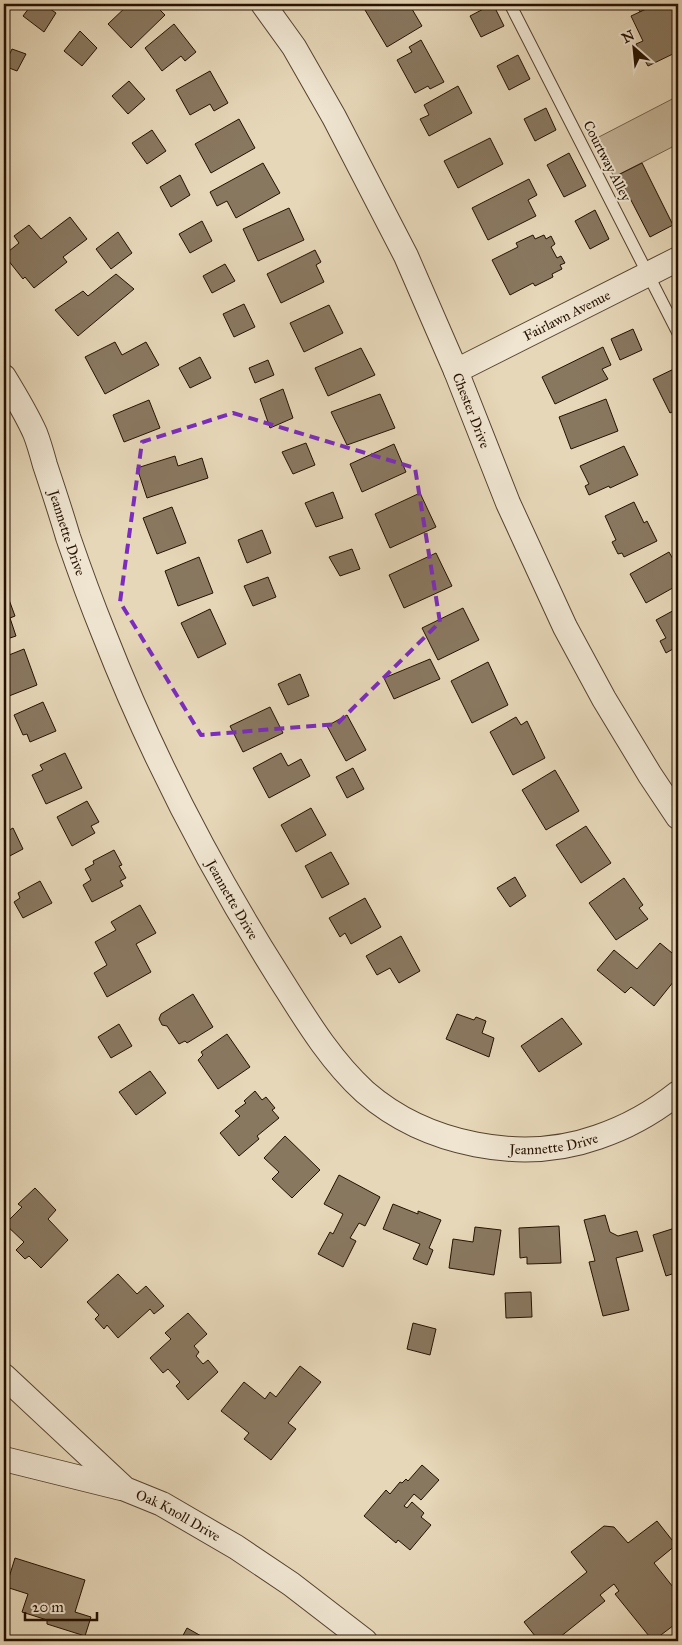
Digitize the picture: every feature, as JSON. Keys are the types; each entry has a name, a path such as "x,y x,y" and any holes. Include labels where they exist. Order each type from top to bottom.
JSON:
{"street":[{"name":"Chester Drive","path":"263,4 294,47 339,125 406,256 456,371 505,496 562,620 604,700 678,817"},
{"name":"Fairlawn Avenue","path":"456,371 678,259"},
{"name":"Jeannette Drive","path":"4,377 21,404 36,436 96,613 145,732 187,819 249,929 334,1061 364,1091 404,1118 447,1137 485,1146 515,1149 567,1145 597,1138 637,1121 659,1108 678,1093"},
{"name":"Oak Knoll Drive","path":"4,1376 124,1489 162,1504 236,1547 291,1584 365,1641"},
{"path":"4,1459 124,1489"}],"lane":[{"name":"Courtway Alley","path":"510,4 678,333"}],"highlighted area":[{"path":"233,413 415,468 440,622 337,724 201,735 120,602 142,442"}],"shaded area":[{"path":"678,96 678,144 614,177 595,139"}],"building":[{"path":"32,4 43,4 56,13 44,32 23,16"},
{"path":"129,4 154,4 165,15 131,48 108,24"},
{"path":"376,4 409,4 422,26 387,47 365,10"},
{"path":"493,4 504,26 481,37 470,16"},
{"path":"636,4 657,4 640,12"},
{"path":"657,4 678,4 678,43 674,45 677,52 648,66 636,44 643,41 631,16"},
{"path":"174,24 196,52 185,61 181,56 162,71 145,48"},
{"path":"80,31 97,48 82,66 64,51"},
{"path":"421,40 444,82 430,89 428,86 415,93 397,60 412,52 409,47"},
{"path":"12,49 26,54 17,71 4,66"},
{"path":"518,55 530,79 509,90 497,66"},
{"path":"210,71 228,103 214,111 210,104 190,115 176,90"},
{"path":"129,81 145,99 128,114 112,96"},
{"path":"458,86 472,113 429,136 420,119 429,115 424,105"},
{"path":"546,108 556,130 535,141 524,119"},
{"path":"239,119 255,148 211,173 195,144"},
{"path":"152,130 166,151 147,164 132,143"},
{"path":"490,138 503,164 458,188 444,161"},
{"path":"569,153 586,186 564,197 547,165"},
{"path":"263,163 280,193 236,218 227,201 217,206 210,192"},
{"path":"642,163 673,225 650,237 618,175"},
{"path":"180,175 190,195 171,207 160,187"},
{"path":"529,179 537,195 528,200 536,216 488,240 472,208"},
{"path":"289,208 304,240 258,261 243,229"},
{"path":"595,210 609,239 590,249 575,221"},
{"path":"70,217 87,239 63,257 67,262 34,288 25,277 23,279 4,255 19,243 14,236 29,225 41,239"},
{"path":"202,221 212,241 190,253 179,234"},
{"path":"118,232 132,253 111,269 96,249"},
{"path":"533,235 535,239 544,235 546,239 551,236 555,244 551,247 557,258 561,256 565,263 560,265 562,269 552,274 553,277 535,286 533,283 510,295 492,260 518,247 516,243"},
{"path":"315,250 321,262 316,265 324,282 281,303 267,274"},
{"path":"225,264 235,281 212,293 203,276"},
{"path":"116,274 134,289 78,336 55,310 83,291 88,296"},
{"path":"244,304 255,327 234,337 223,314"},
{"path":"329,305 343,333 304,352 290,323"},
{"path":"633,329 642,350 620,360 611,339"},
{"path":"115,342 122,355 146,342 159,365 105,394 85,357"},
{"path":"603,347 611,365 602,369 608,379 555,404 542,377"},
{"path":"361,348 375,375 328,396 315,368"},
{"path":"200,357 211,378 190,388 179,368"},
{"path":"268,360 274,375 255,383 249,368"},
{"path":"678,367 678,409 670,413 653,379"},
{"path":"283,389 293,418 270,428 260,399"},
{"path":"380,394 395,428 347,445 331,412"},
{"path":"606,399 618,431 571,449 559,417"},
{"path":"149,400 160,428 124,442 113,415"},
{"path":"306,443 315,465 293,474 282,452"},
{"path":"394,444 406,472 362,492 350,464"},
{"path":"624,446 638,475 589,495 585,486 589,484 580,466"},
{"path":"175,456 178,466 202,458 208,478 147,498 137,468"},
{"path":"333,492 343,518 316,527 305,503"},
{"path":"420,493 436,527 390,548 375,514"},
{"path":"634,502 644,523 647,521 657,541 624,557 622,553 618,554 612,542 616,540 605,516"},
{"path":"172,507 186,543 157,554 143,518"},
{"path":"262,530 271,553 247,563 238,540"},
{"path":"352,549 360,569 340,576 329,557"},
{"path":"669,552 678,568 678,585 646,603 630,574"},
{"path":"436,553 452,586 404,608 389,575"},
{"path":"199,557 213,593 178,606 165,571"},
{"path":"268,577 276,597 253,606 244,586"},
{"path":"8,597 15,616 10,618 16,636 4,640 4,598"},
{"path":"463,608 479,640 438,660 422,628"},
{"path":"678,608 678,646 666,653 660,641 666,638 656,620"},
{"path":"210,609 226,644 198,658 181,623"},
{"path":"24,649 37,685 9,696 6,687 4,687 4,672 7,671 4,657"},
{"path":"430,659 440,679 394,699 384,678"},
{"path":"488,662 508,705 472,723 451,681"},
{"path":"300,674 309,696 288,705 278,684"},
{"path":"43,702 56,731 30,742 27,734 23,735 14,715"},
{"path":"270,707 283,733 243,752 230,726"},
{"path":"347,715 366,750 346,761 327,726"},
{"path":"516,717 521,725 527,721 545,758 513,775 490,732"},
{"path":"65,753 82,788 46,804 32,775 43,770 40,765"},
{"path":"281,753 288,766 301,759 310,776 269,798 253,768"},
{"path":"353,768 364,789 347,798 336,777"},
{"path":"555,770 579,811 546,830 522,790"},
{"path":"87,801 99,822 91,826 95,833 72,846 57,817"},
{"path":"311,808 326,835 296,852 281,825"},
{"path":"586,826 611,863 581,883 556,845"},
{"path":"13,828 23,849 4,859 4,833"},
{"path":"114,850 122,865 119,866 126,878 120,881 123,886 92,902 83,885 91,880 85,869 94,864 93,861"},
{"path":"331,852 349,884 322,898 305,866"},
{"path":"515,877 526,896 510,907 497,888"},
{"path":"624,878 643,905 639,908 648,919 616,940 589,903"},
{"path":"40,881 52,903 23,918 14,902 20,898 18,893"},
{"path":"365,898 381,927 351,944 345,933 340,937 329,918"},
{"path":"140,905 156,933 136,944 151,972 107,997 94,973 107,965 95,942 116,930 111,922"},
{"path":"401,936 420,971 399,983 390,968 377,975 366,956"},
{"path":"660,943 678,958 678,976 654,1006 631,987 625,993 597,970 614,950 637,969"},
{"path":"193,994 213,1027 187,1043 185,1041 179,1044 167,1026 162,1025 159,1019 161,1014"},
{"path":"457,1014 474,1020 476,1017 486,1021 482,1033 494,1038 489,1057 446,1039"},
{"path":"562,1018 582,1044 539,1072 521,1046"},
{"path":"119,1024 132,1046 111,1058 98,1037"},
{"path":"227,1034 250,1067 218,1089 198,1060 203,1055 201,1052"},
{"path":"150,1071 166,1093 136,1115 119,1092"},
{"path":"255,1091 262,1100 266,1097 275,1108 272,1110 279,1118 257,1136 259,1139 239,1156 220,1133 240,1116 235,1111 246,1103 244,1101"},
{"path":"285,1136 320,1170 292,1198 272,1179 279,1172 264,1158"},
{"path":"339,1175 380,1197 365,1226 359,1223 350,1238 356,1241 343,1267 318,1254 330,1232 333,1234 343,1214 324,1204"},
{"path":"35,1188 56,1210 48,1219 68,1240 41,1268 29,1256 25,1259 16,1250 24,1242 5,1224 22,1207 18,1204"},
{"path":"393,1204 418,1214 418,1211 441,1220 429,1248 433,1250 427,1265 413,1259 420,1244 383,1229"},
{"path":"605,1215 610,1232 618,1236 637,1231 643,1251 616,1258 629,1310 603,1316 589,1262 595,1261 584,1220"},
{"path":"559,1226 561,1263 527,1264 527,1257 520,1258 519,1228"},
{"path":"475,1227 501,1230 494,1275 449,1268 453,1239 473,1242"},
{"path":"675,1228 678,1237 678,1272 666,1276 653,1235"},
{"path":"118,1274 137,1294 146,1286 164,1306 154,1314 150,1309 118,1338 107,1325 104,1329 95,1319 99,1315 87,1302"},
{"path":"531,1292 532,1317 506,1318 505,1293"},
{"path":"188,1313 207,1334 194,1346 199,1352 196,1356 203,1364 208,1360 218,1372 188,1400 176,1386 180,1382 168,1369 163,1373 150,1358 171,1339 165,1333"},
{"path":"413,1323 436,1329 430,1355 407,1349"},
{"path":"300,1366 321,1382 288,1423 296,1429 271,1460 244,1439 249,1433 221,1411 244,1382 265,1399 270,1392 276,1397"},
{"path":"422,1465 439,1480 421,1500 414,1494 404,1506 407,1508 412,1502 424,1513 421,1517 431,1525 410,1550 398,1540 396,1543 364,1516 386,1490 390,1494 400,1482 402,1483 406,1479 408,1481"},
{"path":"657,1521 676,1545 654,1563 673,1587 678,1582 678,1622 653,1641 615,1594 619,1591 614,1584 600,1595 605,1601 555,1641 539,1641 524,1622 587,1572 571,1552 604,1526 614,1527 628,1543"},
{"path":"15,1558 85,1580 75,1612 91,1617 85,1636 47,1624 47,1620 22,1612 28,1594 6,1587"},
{"path":"187,1628 210,1641 180,1641"}]}
